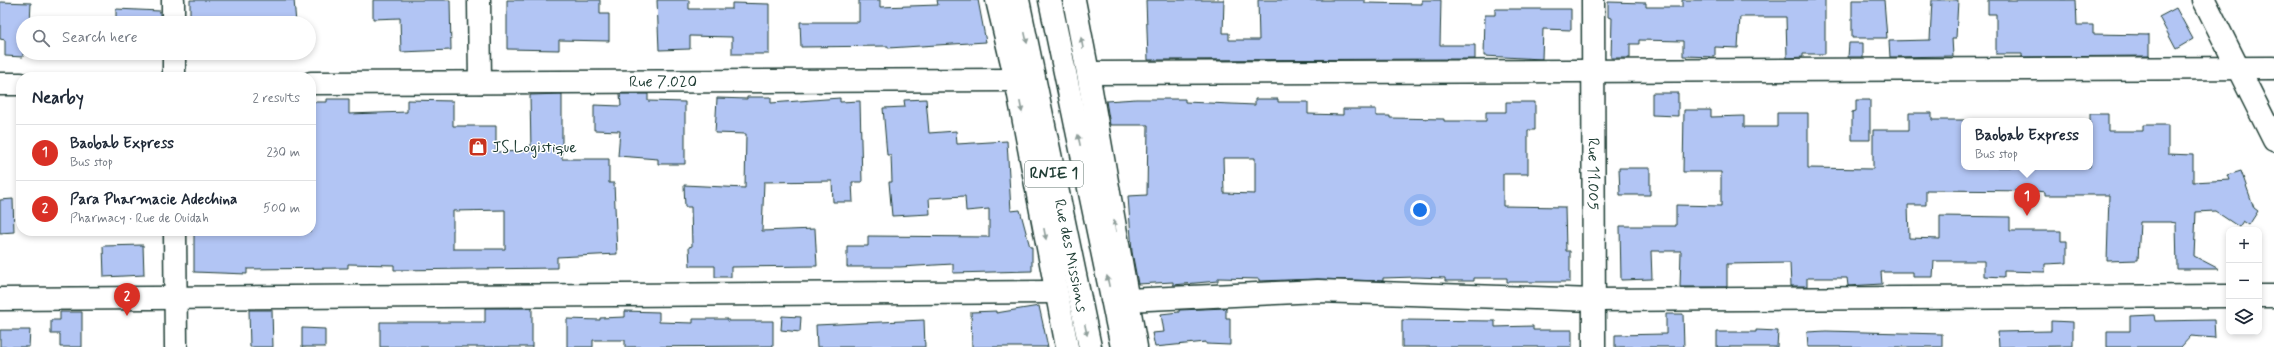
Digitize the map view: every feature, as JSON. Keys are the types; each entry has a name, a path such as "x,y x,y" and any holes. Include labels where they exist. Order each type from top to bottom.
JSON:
{"main road":[{"path":"173,0 173,16"},
{"path":"479,0 480,82"},
{"path":"998,0 1016,80 1067,347"},
{"name":"Rue des Missions","path":"1018,0 1090,347"},
{"name":"Rue des Missions","path":"1050,0 1122,347"},
{"path":"1074,0 1136,347"},
{"name":"Rue 11.005","path":"1594,0 1594,347"},
{"path":"2204,0 2274,140"},
{"path":"174,60 174,72"},
{"path":"1088,73 2274,68"},
{"name":"Rue 7.020","path":"316,83 1016,80"},
{"path":"0,84 16,84"},
{"path":"175,236 176,347"},
{"path":"1127,300 1318,291 1594,300 2226,296"},
{"path":"0,299 1056,292"},
{"path":"2262,296 2274,296"}],"building":[{"path":"190,0 294,0 295,16 190,16"},
{"path":"373,0 450,0 451,50 401,52 400,18 373,19"},
{"path":"507,0 600,0 600,14 609,14 609,41 559,40 559,50 507,49"},
{"path":"657,0 689,0 689,9 732,9 732,3 769,4 769,54 732,54 732,37 690,36 690,49 659,50"},
{"path":"859,0 880,0 880,7 938,5 937,0 978,0 986,42 888,48 888,46 801,47 800,22 859,22"},
{"path":"1146,0 1224,0 1223,33 1229,33 1229,40 1259,40 1258,0 1365,0 1365,3 1422,4 1422,0 1441,0 1440,45 1475,45 1475,59 1148,60"},
{"path":"1682,0 1825,0 1825,54 1803,54 1803,57 1787,58 1786,17 1740,17 1738,48 1715,47 1715,57 1683,56 1683,41 1639,40 1639,44 1630,44 1630,58 1611,58 1612,18 1608,17 1608,2 1646,3 1646,7 1682,7"},
{"path":"1852,0 1884,0 1887,38 1852,38"},
{"path":"1932,0 1958,0 1956,38 1952,38 1953,56 1890,57 1889,41 1930,40"},
{"path":"1988,0 2076,0 2077,25 2093,25 2093,34 2149,35 2149,56 2022,57 2022,54 1996,54 1996,14 1988,14"},
{"path":"0,2 31,3 30,16 16,16 16,57 5,56 5,40 0,39"},
{"path":"2176,8 2193,39 2176,49 2159,17"},
{"path":"116,9 160,11 160,16 116,16"},
{"path":"1495,9 1571,9 1571,30 1543,29 1542,59 1484,56 1485,15 1495,15"},
{"path":"1849,43 1863,43 1863,57 1848,57"},
{"path":"1652,93 1678,93 1678,116 1652,115"},
{"path":"562,94 562,159 609,159 609,183 614,183 617,254 557,257 557,268 394,270 394,265 348,264 348,268 247,269 247,274 194,272 194,236 316,236 316,102 327,102 327,99 349,99 349,114 407,112 407,100 453,101 453,126 496,126 496,152 531,151 530,95","holes":["505,210 505,249 453,249 453,211"]},
{"path":"620,94 648,94 648,101 685,102 685,164 658,164 658,159 618,156 620,131 594,130 594,105 621,106"},
{"path":"747,97 771,97 771,103 840,98 840,102 860,101 862,182 852,182 853,202 833,202 832,181 764,182 762,231 815,229 817,266 731,267 731,277 715,277 715,266 690,266 689,247 692,246 691,207 685,207 684,185 745,188 746,134 715,133 717,98 747,99"},
{"path":"926,99 929,133 956,131 957,144 1007,141 1011,211 1020,210 1030,247 1032,247 1032,271 953,273 953,264 900,267 847,267 847,246 868,246 868,236 989,237 989,209 966,211 965,196 929,198 930,214 892,216 889,182 892,182 891,155 887,155 883,108 905,107 904,100"},
{"path":"1136,99 1185,99 1185,102 1255,105 1255,99 1278,99 1278,102 1308,102 1308,114 1343,115 1343,109 1376,109 1376,116 1390,116 1390,118 1444,119 1444,121 1486,121 1486,112 1506,112 1506,102 1535,102 1535,130 1528,130 1528,174 1503,174 1503,206 1565,207 1566,251 1570,251 1570,282 1507,282 1507,278 1474,278 1474,281 1445,281 1445,278 1416,277 1383,278 1383,281 1317,279 1259,281 1259,279 1218,278 1218,281 1173,285 1173,282 1138,284 1132,252 1128,196 1147,195 1148,125 1110,125 1106,101","holes":["1223,158 1255,158 1255,194 1224,193"]},
{"path":"1856,100 1870,100 1870,140 1852,140 1852,112 1856,111"},
{"path":"1684,110 1711,110 1711,117 1744,116 1744,127 1777,127 1777,113 1808,113 1808,168 1873,169 1873,130 1909,130 1909,113 1932,113 1932,120 1961,120 1961,170 2093,170 2093,118 2090,118 2090,114 2108,114 2108,131 2143,131 2143,125 2168,125 2168,154 2193,155 2193,182 2230,180 2228,175 2241,171 2254,208 2258,211 2249,225 2243,221 2239,227 2215,211 2196,212 2194,256 2219,269 2177,269 2176,223 2170,222 2140,222 2138,260 2107,261 2109,195 2045,195 2045,192 2036,191 1926,190 1926,205 1908,205 1909,238 1940,239 1940,216 2010,217 2010,231 2061,231 2061,241 2067,241 2067,263 2045,264 2045,272 2004,271 2004,277 1984,276 1984,261 1934,261 1933,277 1913,277 1913,272 1881,272 1882,284 1848,286 1847,278 1807,278 1807,286 1791,286 1790,263 1727,264 1727,287 1680,287 1681,251 1651,251 1652,279 1621,280 1620,226 1676,226 1676,205 1721,206 1721,172 1683,172"},
{"path":"1619,168 1650,168 1650,195 1620,195"},
{"path":"13,199 14,232 0,233 0,200"},
{"path":"143,245 144,275 104,277 103,246"},
{"path":"1039,306 1048,347 972,347 971,312 996,311 996,313"},
{"path":"485,308 532,308 532,347 380,347 380,322 485,322"},
{"path":"1226,308 1226,318 1230,318 1230,345 1206,344 1206,342 1155,347 1152,333 1164,332 1161,314 1179,312 1179,310"},
{"path":"249,310 272,310 273,347 250,347"},
{"path":"625,311 659,312 659,322 693,323 693,319 773,321 773,346 625,347 625,340 593,340 593,347 567,347 567,319 600,320 600,318 625,317"},
{"path":"60,312 82,312 82,347 60,347 60,334 51,334 51,320 60,320"},
{"path":"1666,314 1683,314 1684,347 1615,347 1615,335 1666,334"},
{"path":"2154,315 2155,321 2214,320 2215,338 2191,336 2181,347 2107,347 2107,331 2130,331 2130,316"},
{"path":"782,316 801,317 800,332 781,330"},
{"path":"924,320 925,347 817,347 816,325"},
{"path":"1402,320 1495,321 1495,327 1533,326 1533,330 1572,330 1572,347 1402,347"},
{"path":"2051,321 2073,322 2073,346 1999,347 1998,332 2051,331"},
{"path":"302,328 325,329 325,347 302,347"},
{"path":"0,330 30,330 29,347 0,347"},
{"path":"1756,330 1778,331 1777,347 1717,347 1717,332 1756,332"},
{"path":"1826,331 1942,334 1942,347 1808,347 1807,332"}],"place":[{"name":"JS Logistique","path":"478,147"},
{"name":"Baobab Express","path":"2027,216"},
{"name":"Para Pharmacie Adechina","path":"127,316"}]}
